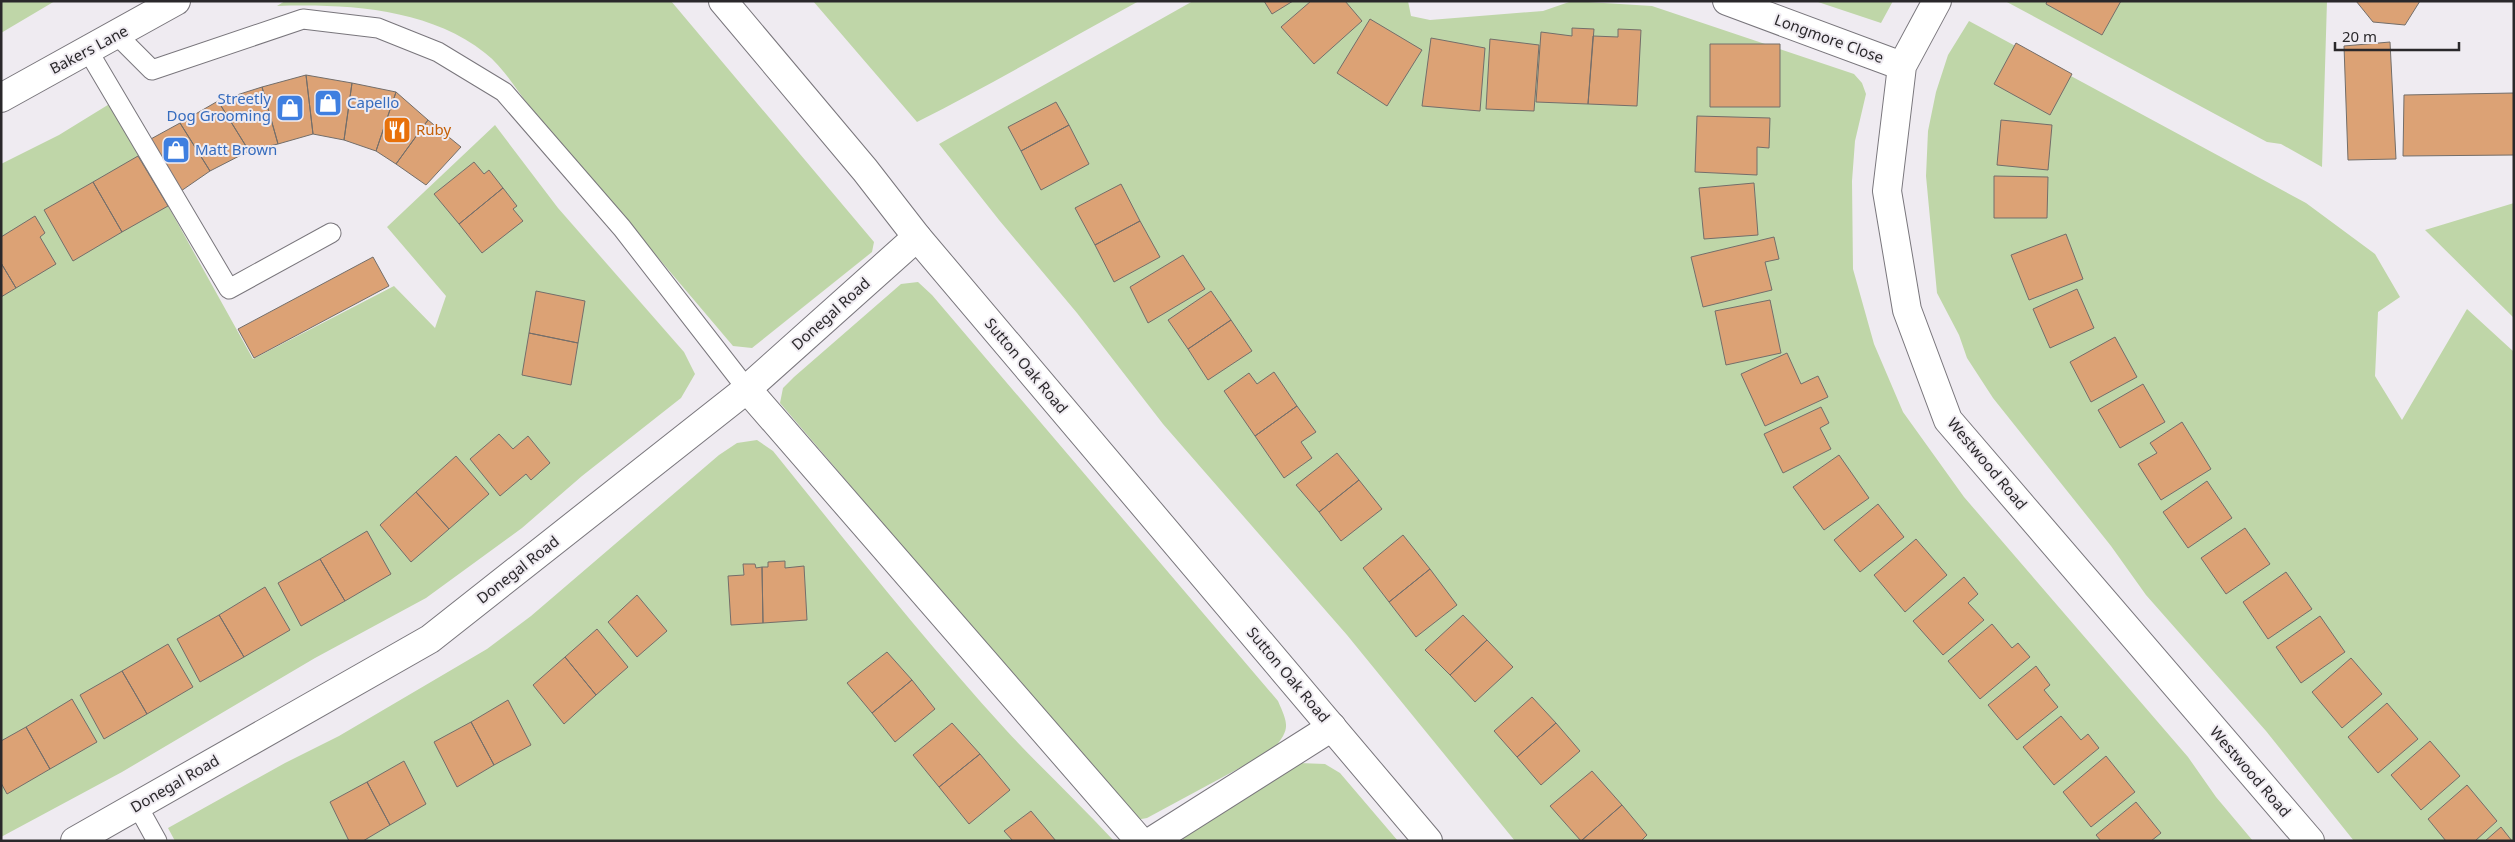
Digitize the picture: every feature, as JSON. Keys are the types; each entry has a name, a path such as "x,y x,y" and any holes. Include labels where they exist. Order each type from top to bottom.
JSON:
{"street":[{"name":"Bakers Lane","path":"1,98 176,1"},
{"name":"Sutton Oak Road","path":"723,1 865,170 917,237 1428,841"},
{"name":"Longmore Close","path":"1727,1 1902,66"},
{"name":"Westwood Road","path":"1937,1 1902,66 1887,191 1907,310 1948,420 2310,841"},
{"name":"Donegal Road","path":"75,841 430,639 747,389 917,237"},
{"path":"747,389 1140,841"},
{"name":"Sutton Oak Road","path":"1152,841 1332,727"}],"lane":[{"path":"117,35 152,70 303,19 378,28 438,52 504,92 622,228 747,389"},
{"path":"87,49 229,290 331,234"},
{"path":"137,806 157,841"}],"green space":[{"path":"1,1 55,1 1,33"},
{"path":"285,1 671,1 874,242 872,252 752,348 733,346 527,103 502,70 485,53 463,38 438,26 413,18 359,8 277,6"},
{"path":"813,1 1139,1 1001,78 917,122"},
{"path":"1193,1 1408,1 1411,16 1430,20 1543,11 1572,1 1652,6 1854,74 1862,83 1866,94 1855,141 1852,181 1853,269 1874,344 1903,412 1964,497 2188,757 2216,797 2253,841 1515,841 1347,635 1163,424 1077,313 999,220 939,144"},
{"path":"1815,1 1893,1 1881,23"},
{"path":"2005,1 2327,1 2322,167 2281,144 2267,142"},
{"path":"1969,21 2306,203 2375,254 2400,297 2378,312 2375,376 2402,420 2467,309 2514,352 2514,841 2354,841 2266,731 2146,595 2111,546 1993,398 1967,358 1959,335 1937,293 1926,176 1928,131 1936,92 1948,55"},
{"path":"111,103 253,359 394,286 435,328 446,296 387,227 495,125 558,208 684,352 695,374 681,398 582,476 522,528 426,598 315,658 122,772 1,837 1,164 59,135"},
{"path":"2514,203 2514,318 2425,230"},
{"path":"918,282 932,295 1278,701 1286,727 1285,732 1273,750 1147,818 1136,820 780,403 783,388 794,377 901,284"},
{"path":"757,440 773,451 887,592 976,696 1019,744 1114,841 175,841 168,828 285,763 339,736 487,649 531,616 719,455 737,443"},
{"path":"1299,763 1325,764 1340,773 1398,841 1182,841 1188,828"}],"building":[{"path":"1264,1 1293,1 1272,14"},
{"path":"1311,1 1345,1 1362,21 1314,64 1281,27"},
{"path":"2047,1 2121,1 2102,35 2046,4"},
{"path":"2356,1 2420,1 2405,25 2373,22"},
{"path":"1370,19 1422,50 1387,106 1337,73"},
{"path":"1572,28 1594,29 1588,104 1536,102 1541,32 1572,36"},
{"path":"1618,29 1641,30 1637,106 1588,104 1593,36 1618,37"},
{"path":"1431,38 1485,48 1480,111 1422,106"},
{"path":"1490,39 1539,45 1534,111 1486,109"},
{"path":"2390,42 2396,159 2348,160 2344,46"},
{"path":"2016,43 2072,74 2050,115 1994,84"},
{"path":"1710,44 1780,44 1780,107 1710,107"},
{"path":"306,75 313,134 278,144 262,87"},
{"path":"306,75 352,83 344,140 313,134"},
{"path":"352,83 396,92 376,151 344,140"},
{"path":"262,87 278,144 249,151 218,101"},
{"path":"396,92 428,120 396,164 376,151"},
{"path":"2514,93 2514,155 2403,156 2404,95"},
{"path":"218,101 249,151 210,171 180,123"},
{"path":"1056,102 1069,125 1021,151 1008,127"},
{"path":"1697,116 1770,118 1769,148 1757,147 1757,175 1695,172"},
{"path":"428,120 461,147 426,185 396,164"},
{"path":"2001,120 2052,125 2048,170 1997,165"},
{"path":"180,123 210,171 181,191 149,140"},
{"path":"1069,125 1089,164 1041,190 1021,151"},
{"path":"138,156 168,206 122,232 93,182"},
{"path":"474,162 484,174 489,170 503,188 459,224 434,194"},
{"path":"1994,176 2048,177 2047,218 1994,218"},
{"path":"93,182 122,232 73,261 44,210"},
{"path":"1754,183 1758,235 1704,239 1699,188"},
{"path":"1121,184 1140,221 1095,245 1075,208"},
{"path":"503,188 517,206 513,209 523,221 482,253 459,224"},
{"path":"35,216 45,233 40,237 56,264 16,288 1,263 1,237"},
{"path":"1140,221 1160,257 1114,282 1095,245"},
{"path":"2066,234 2083,279 2029,300 2011,255"},
{"path":"1774,237 1779,259 1765,262 1772,290 1703,307 1691,257"},
{"path":"1183,255 1205,289 1148,323 1130,287"},
{"path":"373,257 389,286 254,358 238,329"},
{"path":"1,263 16,288 1,297"},
{"path":"2077,289 2094,328 2050,348 2033,309"},
{"path":"536,291 585,301 578,343 529,333"},
{"path":"1211,291 1231,320 1188,349 1168,320"},
{"path":"1770,300 1781,353 1726,365 1715,311"},
{"path":"1231,320 1252,351 1208,380 1188,349"},
{"path":"529,333 578,343 571,385 522,375"},
{"path":"2115,337 2137,377 2091,402 2070,362"},
{"path":"1787,353 1801,384 1818,376 1828,397 1765,426 1741,374"},
{"path":"1274,372 1297,406 1255,436 1224,391 1249,373 1257,384"},
{"path":"2143,384 2165,422 2120,448 2098,410"},
{"path":"1297,406 1316,432 1301,442 1312,458 1284,478 1255,436"},
{"path":"1821,407 1829,423 1820,428 1831,449 1783,473 1764,434"},
{"path":"2182,422 2211,469 2161,500 2138,464 2157,453 2150,443"},
{"path":"499,434 513,449 528,436 550,463 531,480 526,474 500,496 470,459"},
{"path":"1337,453 1359,480 1319,512 1296,485"},
{"path":"1839,455 1869,498 1824,530 1793,487"},
{"path":"456,456 489,494 449,529 416,492"},
{"path":"1359,480 1382,509 1341,541 1319,512"},
{"path":"2207,481 2232,518 2188,548 2163,512"},
{"path":"416,492 449,529 411,562 380,525"},
{"path":"1878,504 1904,537 1860,572 1834,540"},
{"path":"2245,528 2270,564 2226,594 2201,558"},
{"path":"367,531 391,574 345,601 320,559"},
{"path":"1403,535 1430,569 1389,602 1363,568"},
{"path":"1916,539 1947,575 1905,612 1874,575"},
{"path":"320,559 345,601 301,626 278,583"},
{"path":"785,561 785,568 804,566 807,620 763,623 762,567 768,567 768,562"},
{"path":"743,564 755,564 756,568 762,567 763,623 731,625 728,576 744,575"},
{"path":"1430,569 1457,605 1416,637 1389,602"},
{"path":"2286,572 2312,609 2268,639 2243,602"},
{"path":"1964,577 1978,594 1968,603 1984,620 1943,655 1913,621"},
{"path":"265,587 290,630 244,657 219,615"},
{"path":"637,595 667,631 637,657 608,622"},
{"path":"219,615 244,657 200,682 177,639"},
{"path":"1463,615 1487,640 1450,675 1425,650"},
{"path":"2320,616 2345,652 2301,683 2276,647"},
{"path":"1992,624 2012,648 2018,643 2030,657 1980,699 1948,661"},
{"path":"597,629 628,667 596,695 565,657"},
{"path":"1487,640 1513,667 1475,702 1450,675"},
{"path":"168,644 193,687 147,714 122,671"},
{"path":"887,652 912,680 872,713 847,683"},
{"path":"565,657 596,695 564,724 533,685"},
{"path":"2351,658 2382,694 2342,728 2312,692"},
{"path":"2036,666 2050,685 2044,690 2058,707 2017,740 1988,705"},
{"path":"122,671 147,714 104,739 80,695"},
{"path":"912,680 935,709 895,742 872,713"},
{"path":"1532,697 1556,723 1517,757 1494,731"},
{"path":"72,699 97,742 50,769 26,727"},
{"path":"508,700 531,745 494,765 471,722"},
{"path":"2387,703 2418,739 2378,773 2348,737"},
{"path":"2061,716 2081,740 2088,734 2099,748 2054,785 2023,747"},
{"path":"471,722 494,765 457,787 434,742"},
{"path":"952,723 980,754 939,787 913,755"},
{"path":"1556,723 1580,751 1541,785 1517,757"},
{"path":"26,727 50,769 7,794 1,783 1,741"},
{"path":"2430,741 2460,776 2421,810 2391,775"},
{"path":"980,754 1010,790 969,824 939,787"},
{"path":"2106,756 2135,792 2091,827 2063,792"},
{"path":"404,761 426,804 390,825 367,782"},
{"path":"1592,771 1622,805 1581,841 1550,806"},
{"path":"367,782 390,825 363,841 349,841 330,802"},
{"path":"2467,785 2497,821 2475,841 2446,841 2428,819"},
{"path":"2136,802 2161,833 2151,841 2101,841 2096,835"},
{"path":"1622,805 1647,835 1641,841 1581,841"},
{"path":"1031,811 1056,841 1013,841 1004,831"},
{"path":"2501,827 2512,841 2485,841"}],"place":[{"name":"Capello","path":"328,103"},
{"name":"Streetly Dog Grooming","path":"290,108"},
{"name":"Ruby","path":"397,130"},
{"name":"Matt Brown","path":"176,150"}]}
